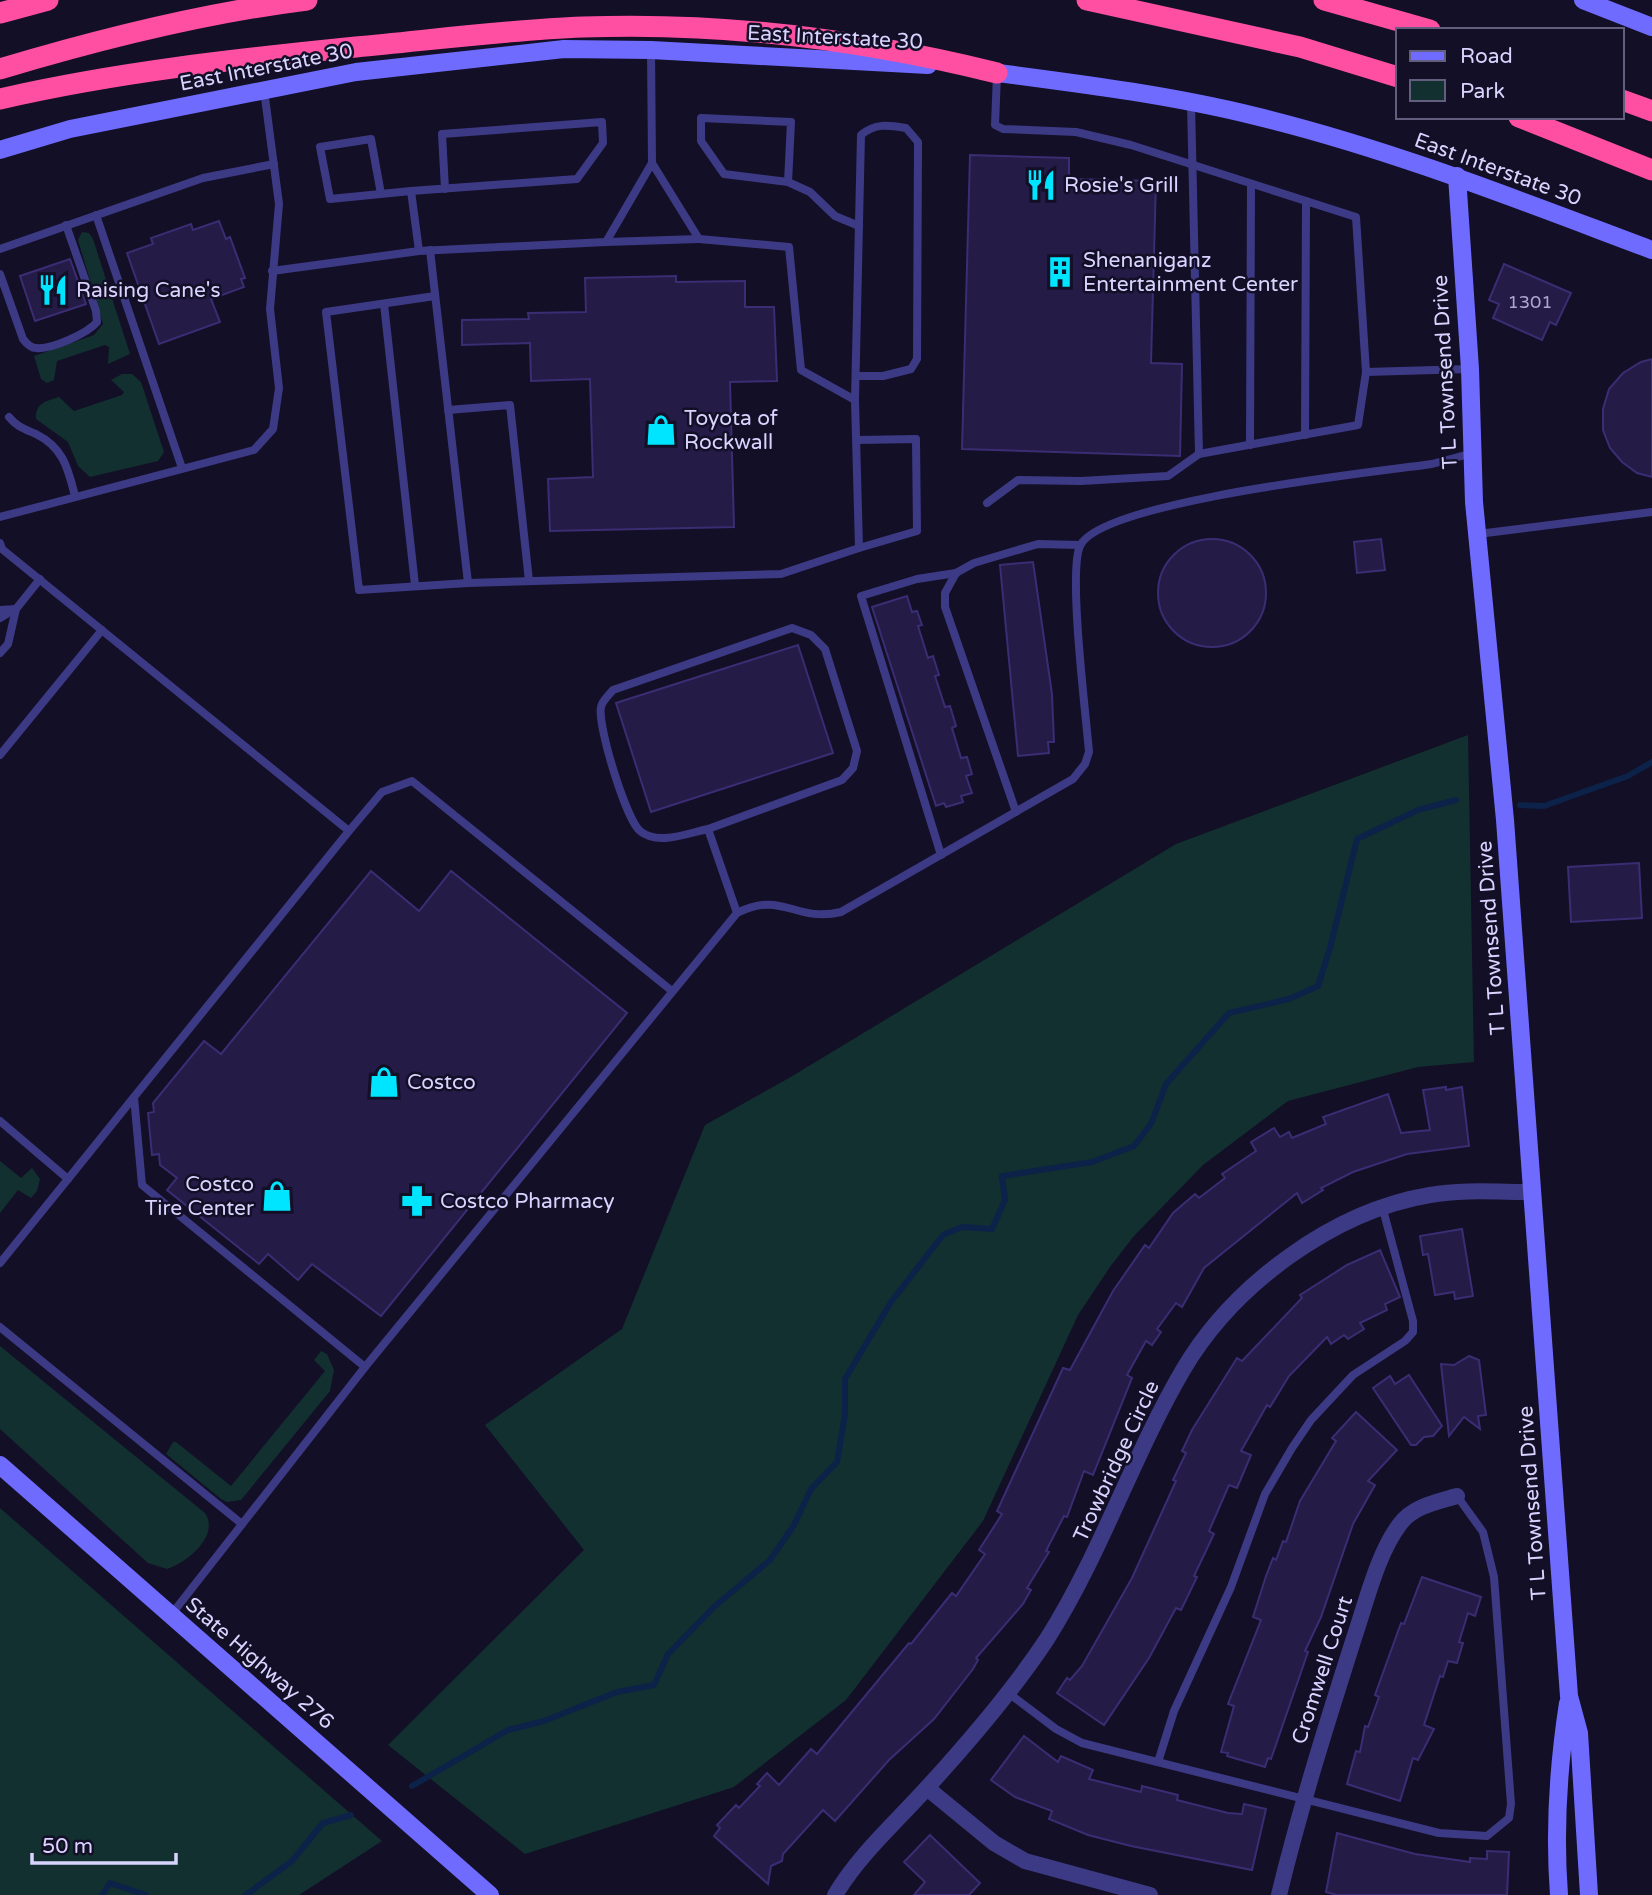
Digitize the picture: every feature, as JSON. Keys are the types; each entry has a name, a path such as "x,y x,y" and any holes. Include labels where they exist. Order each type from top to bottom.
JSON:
{"highway":[{"path":"0,13 48,0"},
{"path":"0,69 84,44 197,19 307,0"},
{"path":"1087,0 1300,47 1396,76"},
{"path":"1324,0 1423,28"},
{"path":"0,99 120,75 247,59 585,27 723,31 909,51 997,73"},
{"path":"1624,101 1652,111"},
{"path":"1524,119 1652,170"}],"street":[{"path":"1583,0 1613,5 1652,27"},
{"name":"East Interstate 30","path":"0,150 70,129 264,90 405,65 564,50 651,50 945,66 1100,86 1254,116 1457,176 1652,250"},
{"name":"T L Townsend Drive","path":"1457,176 1478,534 1505,820 1569,1696 1579,1733 1589,1895"},
{"name":"Trowbridge Circle","path":"835,1895 851,1868 927,1788 1007,1692 1045,1640 1087,1570 1148,1437 1184,1368 1227,1314 1276,1267 1326,1230 1382,1206 1432,1194 1531,1192"},
{"name":"State Highway 276","path":"0,1465 490,1895"},
{"name":"Cromwell Court","path":"1279,1895 1302,1799 1367,1600 1389,1542 1401,1522 1416,1509 1457,1496"},
{"name":"T L Townsend Drive","path":"1559,1895 1555,1838 1558,1767 1569,1696"},
{"path":"927,1788 994,1843 1025,1861 1150,1895"}],"lane":[{"path":"606,242 652,163 651,50"},
{"path":"987,503 1018,480 1081,481 1168,476 1199,454 1358,425 1366,372 1356,217 1131,145 1076,132 1003,129 995,125 997,73"},
{"path":"0,517 254,450 273,429 279,388 270,309 279,204 264,90"},
{"path":"1191,103 1195,166 1199,454"},
{"path":"788,182 791,122 701,118 701,141 724,174 788,182 810,192 835,216 859,226"},
{"path":"382,194 371,139 320,147 330,199 578,179 603,143 602,122 442,134 445,189"},
{"path":"857,376 883,376 911,369 917,359 918,142 906,128 886,125 870,127 861,135 856,400 859,548"},
{"path":"652,163 699,239"},
{"path":"0,248 203,178 274,164"},
{"path":"1250,445 1251,184"},
{"path":"411,191 419,251"},
{"path":"1304,435 1306,201"},
{"path":"96,215 181,468"},
{"path":"0,274 23,339 29,346 38,349 88,332 97,322 96,311 66,225"},
{"path":"272,271 430,250 699,239 789,247 801,370 856,400"},
{"path":"430,250 468,583"},
{"path":"435,296 326,312 359,590 468,583 781,574 917,531 916,439 857,440"},
{"path":"384,304 415,586"},
{"path":"1366,372 1470,369"},
{"path":"448,410 510,405 529,581"},
{"path":"9,417 15,425 37,435 62,454 75,496"},
{"path":"171,1615 365,1367 737,913 756,903 776,903 806,914 823,916 841,912 1073,779 1089,752 1077,593 1080,545 1091,532 1114,520 1163,506 1432,464 1473,453"},
{"path":"1478,534 1652,512"},
{"path":"0,543 2,549 349,831"},
{"path":"941,855 861,596 917,579 956,573 974,563 1038,544 1080,545"},
{"path":"956,573 945,593 945,607 1016,812"},
{"path":"0,618 16,609 40,579"},
{"path":"0,610 16,609"},
{"path":"0,653 8,644 16,609"},
{"path":"792,628 811,635 825,649 857,751 853,768 842,780 708,829 657,839 639,830 627,809 600,721 601,704 613,690 792,628"},
{"path":"0,755 102,631"},
{"path":"0,1263 382,792 412,781 672,991"},
{"path":"708,829 737,913"},
{"path":"134,1097 142,1185 365,1367"},
{"path":"0,1121 68,1179"},
{"path":"1158,1762 1174,1711 1231,1587 1265,1494 1292,1448 1311,1420 1353,1375 1405,1341 1413,1332 1413,1321 1382,1206"},
{"path":"0,1327 242,1524"},
{"path":"1007,1692 1056,1729 1082,1743 1439,1833 1487,1836 1509,1818 1502,1659 1494,1577 1483,1532 1457,1496"}],"green space":[{"path":"82,232 89,233 93,239 130,354 108,364 109,347 105,345 57,361 54,380 47,383 41,379 34,356 94,335 103,324 78,240"},
{"path":"122,374 132,374 141,382 164,452 158,461 90,477 78,466 68,442 36,419 37,409 59,397 74,411 122,395 124,392 111,380"},
{"path":"1468,735 1474,1062 1418,1067 1288,1101 1203,1165 1134,1236 1110,1267 1078,1315 983,1521 846,1700 734,1787 525,1854 388,1745 584,1550 485,1425 622,1329 705,1125 789,1078 1176,844"},
{"path":"0,1161 21,1178 32,1168 40,1179 37,1191 31,1198 18,1190 0,1213"},
{"path":"0,1346 205,1513 209,1521 208,1530 205,1539 192,1554 167,1569 148,1563 0,1429"},
{"path":"321,1351 327,1354 334,1370 330,1391 241,1500 227,1502 221,1499 166,1454 173,1442 176,1442 231,1486 325,1371 314,1360"},
{"path":"0,1508 382,1841 299,1895 0,1895"}],"building":[{"name":"Shenaniganz Entertainment Center","path":"970,155 1069,158 1069,179 1156,181 1151,363 1182,364 1180,456 962,449"},
{"path":"219,221 226,239 230,237 245,278 241,279 244,287 211,299 220,322 159,344 127,253 153,244 151,238 191,224 193,230"},
{"name":"Raising Cane's","path":"70,259 86,304 35,321 20,276"},
{"path":"1504,264 1571,293 1556,325 1550,322 1542,340 1493,318 1499,304 1489,300"},
{"name":"Toyota of Rockwall","path":"676,276 676,282 745,281 745,307 774,307 777,381 730,382 734,527 550,531 548,479 593,477 590,379 531,381 530,343 462,345 462,320 529,319 528,313 586,312 585,278"},
{"path":"1652,359 1652,477 1637,473 1622,462 1610,448 1603,430 1603,409 1609,389 1623,373"},
{"path":"1212,539 1233,543 1250,555 1262,572 1266,593 1262,614 1250,631 1233,643 1212,647 1191,643 1174,631 1162,614 1158,593 1162,572 1174,555 1191,543"},
{"path":"1381,539 1385,570 1357,573 1354,542"},
{"path":"1033,562 1052,694 1054,742 1048,742 1049,753 1018,756 1000,565"},
{"path":"907,596 912,612 917,611 922,625 918,626 928,658 933,656 939,675 935,676 945,707 950,706 956,726 952,728 961,758 967,757 972,774 966,776 972,793 961,796 963,802 946,807 944,803 936,806 872,607"},
{"path":"798,645 833,753 651,812 616,703"},
{"path":"1639,863 1642,918 1571,922 1568,867"},
{"name":"Costco","path":"371,871 419,911 451,871 627,1013 381,1316 312,1264 298,1280 268,1254 259,1264 167,1190 177,1178 160,1165 159,1154 152,1155 148,1113 154,1112 153,1103 204,1041 221,1054"},
{"path":"1446,1087 1446,1090 1462,1087 1469,1146 1407,1154 1353,1172 1321,1188 1323,1190 1302,1203 1297,1193 1204,1268 1182,1307 1176,1303 1157,1329 1161,1332 1152,1345 1146,1341 1127,1375 1132,1378 1093,1475 1084,1471 1067,1517 1064,1516 1046,1551 1049,1552 1027,1588 1031,1590 1023,1604 976,1658 978,1660 973,1669 934,1719 889,1760 835,1821 823,1810 783,1854 782,1861 771,1866 768,1884 714,1836 720,1828 717,1825 736,1805 739,1808 760,1786 757,1784 767,1773 779,1785 811,1749 817,1754 952,1593 956,1596 985,1554 979,1550 1002,1514 997,1511 1063,1368 1070,1370 1113,1291 1145,1245 1149,1248 1173,1213 1195,1194 1199,1198 1225,1178 1222,1174 1256,1151 1251,1142 1274,1128 1280,1137 1289,1132 1292,1138 1326,1124 1323,1117 1388,1094 1401,1133 1430,1130 1423,1090"},
{"path":"1462,1229 1473,1296 1455,1299 1454,1292 1435,1295 1428,1254 1423,1255 1420,1236"},
{"path":"1380,1250 1400,1297 1385,1304 1387,1310 1360,1323 1364,1329 1348,1339 1344,1335 1331,1344 1327,1337 1289,1376 1270,1407 1267,1405 1241,1451 1251,1455 1237,1488 1229,1485 1209,1531 1214,1534 1181,1610 1176,1608 1149,1658 1104,1725 1057,1693 1067,1678 1070,1680 1082,1666 1132,1578 1176,1481 1173,1480 1186,1453 1182,1451 1192,1430 1237,1358 1242,1361 1302,1298 1300,1295 1347,1265"},
{"path":"1469,1356 1479,1360 1486,1415 1478,1416 1480,1429 1464,1417 1449,1436 1441,1364 1454,1365"},
{"path":"1409,1375 1442,1426 1433,1436 1424,1437 1416,1445 1411,1445 1373,1388 1390,1376 1395,1384"},
{"path":"1356,1412 1397,1450 1368,1481 1375,1485 1353,1524 1321,1617 1305,1651 1308,1652 1271,1759 1268,1758 1265,1767 1227,1756 1228,1753 1221,1752 1234,1706 1228,1704 1261,1620 1253,1617 1266,1576 1283,1541 1286,1542 1300,1501 1336,1441 1332,1438"},
{"path":"1422,1577 1481,1597 1475,1616 1468,1613 1459,1642 1463,1643 1457,1663 1448,1661 1443,1677 1440,1676 1424,1725 1434,1729 1418,1760 1413,1758 1400,1801 1347,1784 1356,1751 1360,1752 1365,1726 1368,1727 1379,1697 1375,1695 1401,1623 1404,1624"},
{"path":"1024,1736 1058,1762 1061,1756 1093,1770 1089,1779 1141,1792 1142,1786 1178,1795 1177,1800 1228,1813 1242,1814 1244,1804 1266,1809 1252,1870 1131,1846 1088,1835 1049,1819 1052,1811 1015,1797 991,1780"},
{"path":"1337,1833 1415,1854 1470,1862 1470,1858 1487,1859 1487,1851 1509,1852 1507,1895 1337,1895 1326,1892"},
{"path":"930,1835 980,1883 969,1895 914,1895 925,1882 904,1862"}],"waterway":[{"path":"1520,805 1544,806 1628,776 1652,762"},
{"path":"412,1786 508,1730 544,1721 617,1692 654,1685 668,1654 716,1605 770,1560 794,1525 811,1489 837,1462 845,1414 845,1379 891,1302 943,1235 962,1227 992,1229 1005,1200 1002,1176 1092,1162 1134,1146 1151,1124 1166,1084 1229,1013 1289,999 1318,986 1357,839 1418,810 1456,800"},
{"path":"246,1895 292,1861 323,1823 351,1815"},
{"path":"102,1895 110,1883 146,1895"}],"place":[{"name":"Rosie's Grill","path":"1041,185"},
{"name":"Shenaniganz Entertainment Center","path":"1060,272"},
{"name":"Raising Cane's","path":"53,290"},
{"name":"Toyota of Rockwall","path":"661,430"},
{"name":"Costco","path":"384,1082"},
{"name":"Costco Tire Center","path":"277,1196"},
{"name":"Costco Pharmacy","path":"417,1201"}]}
